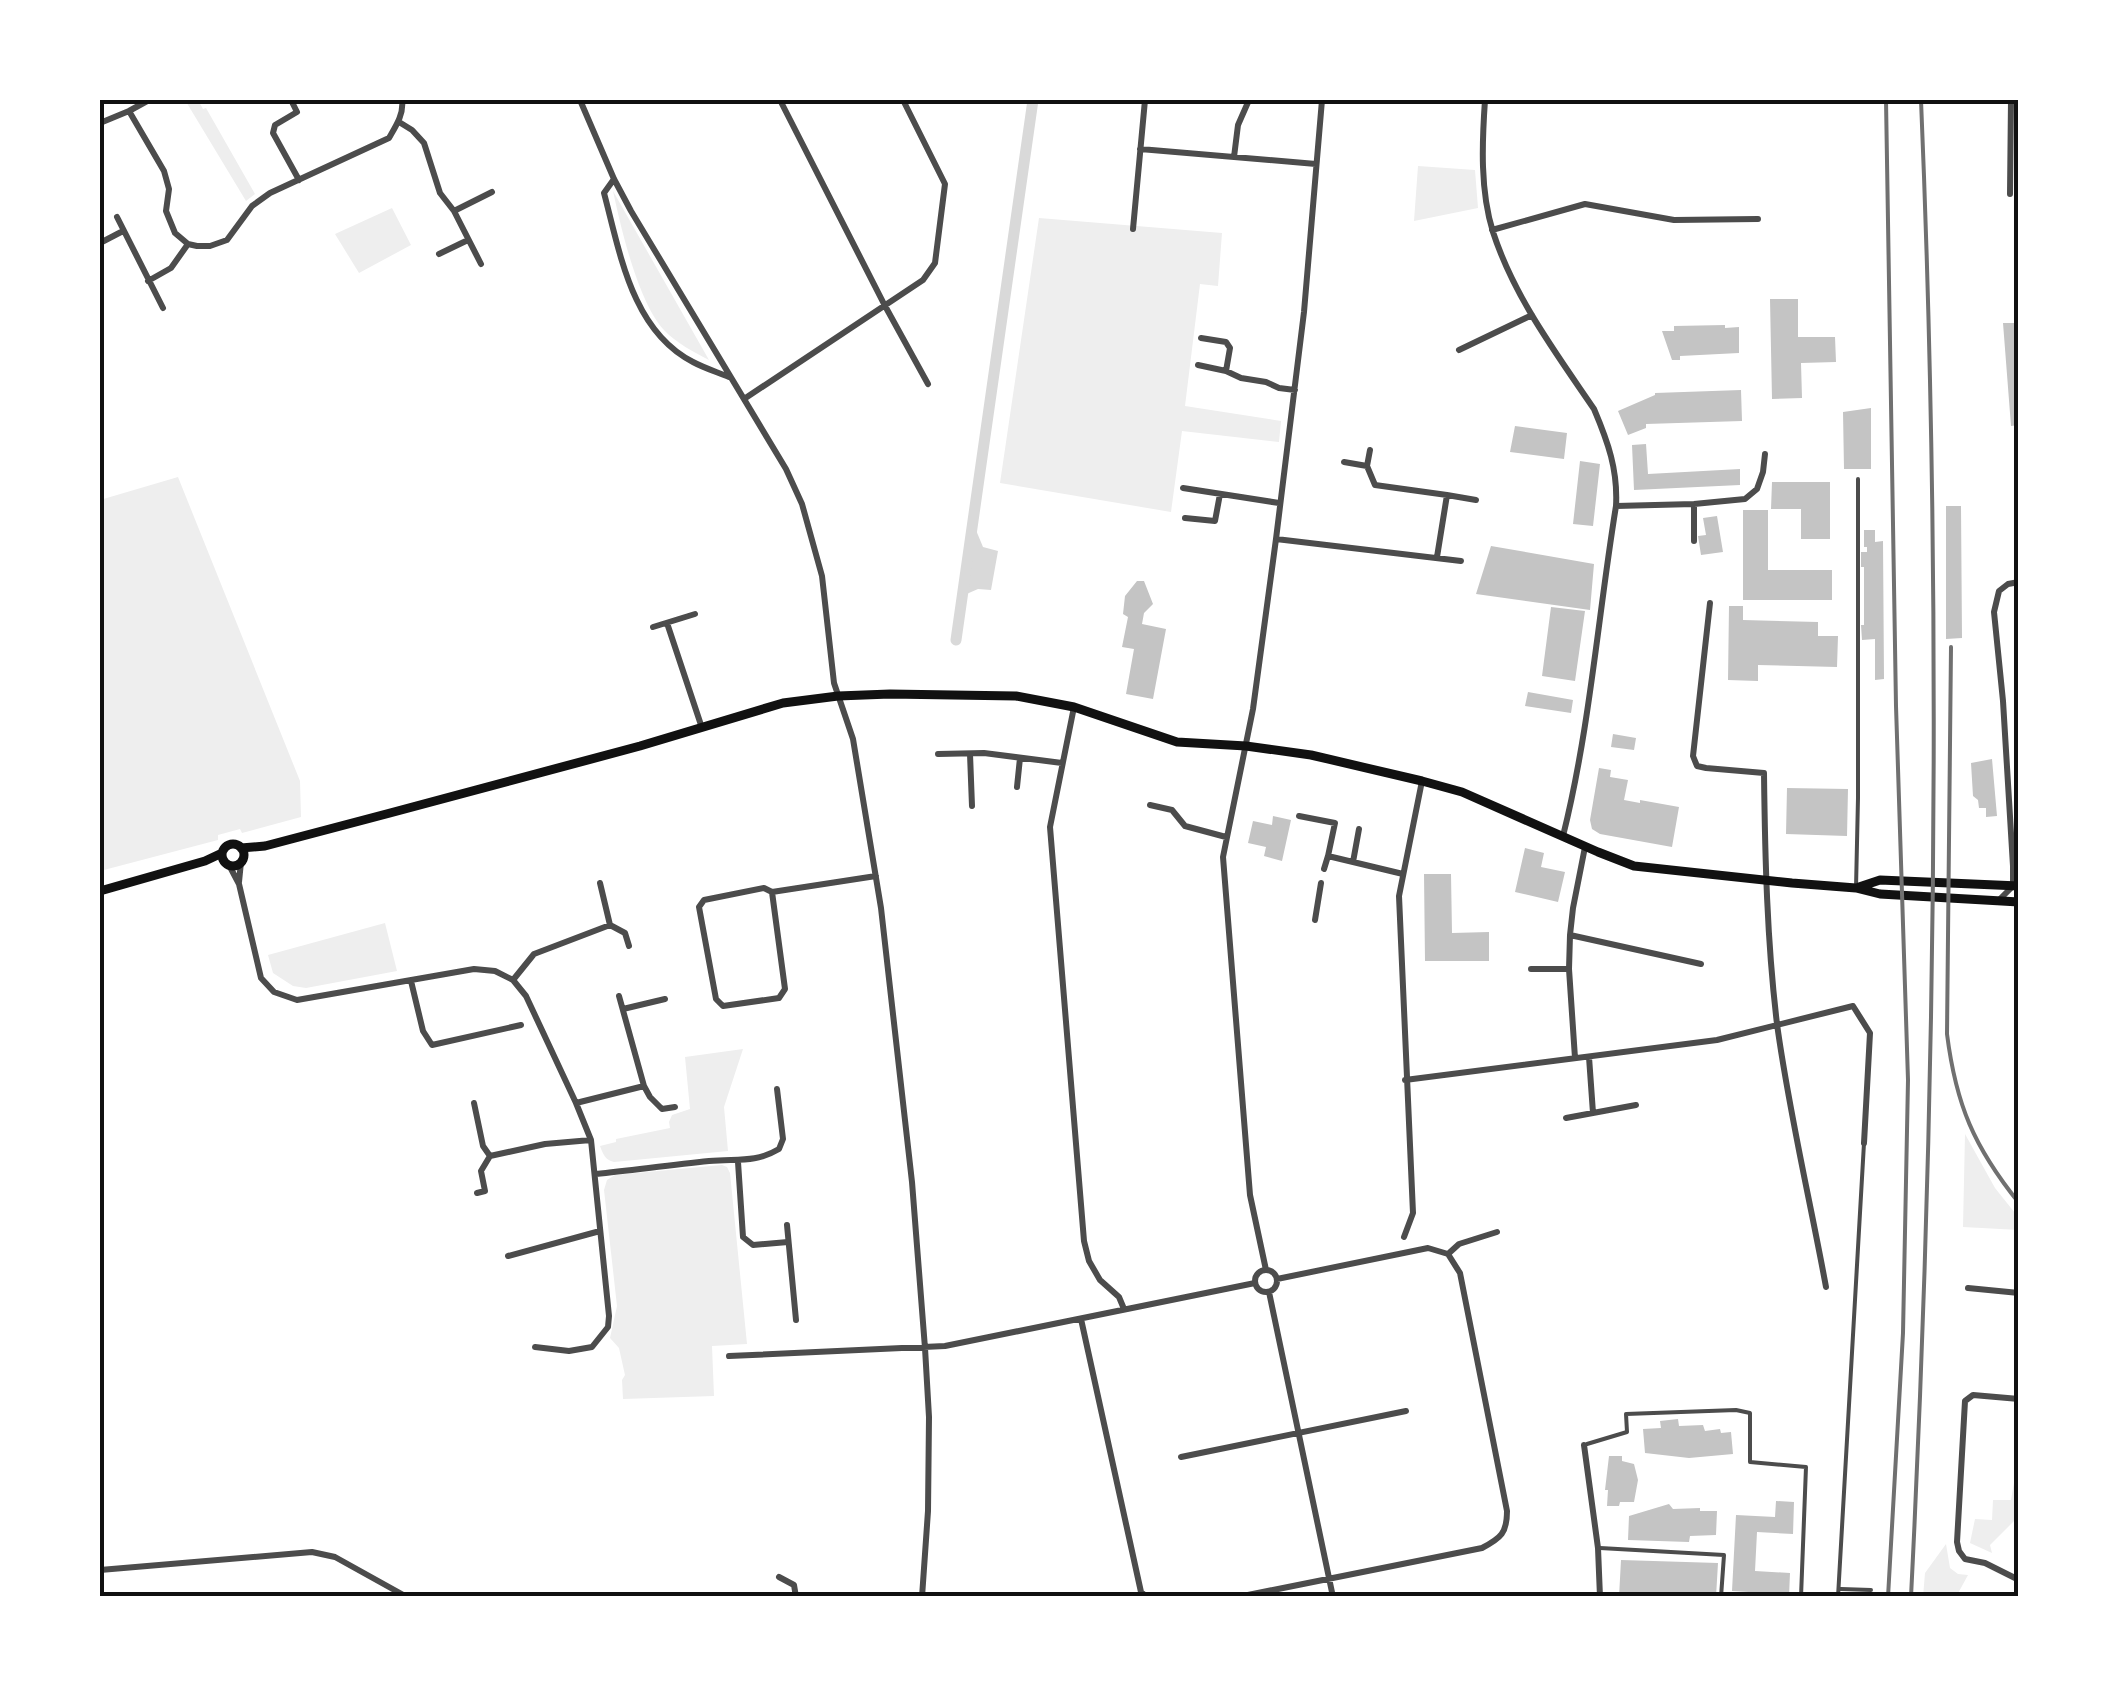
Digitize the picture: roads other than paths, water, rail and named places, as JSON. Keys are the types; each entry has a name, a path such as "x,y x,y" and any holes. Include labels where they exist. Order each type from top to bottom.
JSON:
{"main road":[{"path":"100,891 205,862 226,861 236,866 242,856 265,846 782,703 890,694 1016,696 1074,707 1177,742 1311,755 1462,792 1634,866 1856,888 1880,894 2019,902"},
{"path":"226,861 228,845 235,844 242,856"},
{"path":"1856,888 1880,880 2016,886"}],"street":[{"path":"100,122 148,100"},
{"path":"291,100 298,112 275,124 273,133 299,180"},
{"path":"128,111 164,171 169,190 166,211 175,232 188,244 210,246 226,240 252,206 270,194 389,138 399,122 402,100"},
{"path":"580,100 614,179 786,470 802,504 822,576 831,664 852,733 876,876 908,1142 928,1417 928,1512 922,1597"},
{"path":"780,100 928,384"},
{"path":"744,399 923,280 935,263 944,184 902,100"},
{"path":"1133,229 1145,100"},
{"path":"1234,157 1238,125 1249,100"},
{"path":"1266,1270 1250,1195 1223,873 1226,836 1246,746 1295,390 1322,100"},
{"path":"1485,100 1483,158 1492,230 1512,280 1594,409 1616,470 1616,506 1582,755 1563,836"},
{"path":"2010,194 2015,116 2011,100"},
{"path":"399,122 424,143 440,193 454,211 481,264"},
{"path":"1140,149 1316,164"},
{"path":"614,179 604,193 627,276 642,312 660,337 691,362 732,378"},
{"path":"454,211 492,192"},
{"path":"1492,230 1584,204 1674,220 1758,219"},
{"path":"117,217 163,308"},
{"path":"100,242 124,231"},
{"path":"440,254 468,240"},
{"path":"148,281 171,268 188,244"},
{"path":"1460,350 1532,314"},
{"path":"1200,338 1226,342 1230,348 1226,371"},
{"path":"1198,365 1295,390"},
{"path":"1370,450 1367,466 1375,485 1476,500"},
{"path":"1616,506 1745,499 1757,489 1764,472 1765,454"},
{"path":"1344,462 1367,466"},
{"path":"1183,488 1280,503"},
{"path":"1186,518 1215,521 1220,494"},
{"path":"1437,557 1447,495"},
{"path":"1694,504 1694,541"},
{"path":"1276,538 1461,561"},
{"path":"1996,900 2016,886 1994,612 1999,591 2019,582"},
{"path":"1710,604 1693,756 1697,766 1764,773 1770,956 1778,1026 1826,1287"},
{"path":"653,627 695,614"},
{"path":"667,622 702,728"},
{"path":"1074,707 1050,827 1084,1242 1100,1280 1120,1297 1124,1309"},
{"path":"938,754 1062,764"},
{"path":"970,754 972,806"},
{"path":"1017,787 1020,758"},
{"path":"1404,1238 1413,1213 1399,896 1422,781"},
{"path":"1150,805 1172,810 1185,826 1226,836"},
{"path":"1299,816 1335,823 1324,869"},
{"path":"1353,862 1360,829"},
{"path":"1575,1058 1570,935 1586,846"},
{"path":"239,884 242,856"},
{"path":"1328,856 1403,874"},
{"path":"226,861 239,884 262,978 274,992 298,1000 474,969 495,971 512,980 526,996 591,1140 609,1316 608,1327 592,1347 570,1351 535,1346"},
{"path":"772,892 785,989 779,998 723,1006 716,999 700,907 704,900 764,888 772,892 876,876"},
{"path":"600,883 610,925"},
{"path":"1315,920 1321,883"},
{"path":"512,980 534,954 610,925 625,932 629,946"},
{"path":"1570,935 1700,964"},
{"path":"1531,969 1569,969"},
{"path":"411,981 422,1032 432,1045 521,1026"},
{"path":"619,996 644,1086 662,1110 676,1107"},
{"path":"622,1009 665,999"},
{"path":"1406,1080 1717,1040 1853,1006 1870,1033 1864,1143"},
{"path":"1589,1057 1593,1113"},
{"path":"576,1103 644,1086"},
{"path":"596,1174 768,1156 780,1150 783,1139 778,1089"},
{"path":"474,1103 482,1146 490,1156"},
{"path":"1566,1118 1636,1105"},
{"path":"477,1193 485,1191 480,1171 490,1156 545,1144 591,1140"},
{"path":"738,1162 744,1236 753,1245 788,1242"},
{"path":"787,1225 796,1320"},
{"path":"508,1256 600,1231"},
{"path":"1448,1254 1459,1244 1497,1232"},
{"path":"1238,1597 1482,1548 1498,1540 1507,1526 1460,1273 1448,1254 1428,1248 1277,1279"},
{"path":"1266,1270 1272,1271 1277,1279 1275,1288 1269,1292 1259,1290 1255,1283 1258,1272 1266,1270"},
{"path":"729,1356 925,1348 1255,1283"},
{"path":"1968,1288 2019,1294"},
{"path":"1269,1292 1333,1597"},
{"path":"1081,1318 1141,1592 1147,1597"},
{"path":"2019,1399 1973,1396 1965,1401 1957,1542 1964,1559 2019,1580"},
{"path":"1182,1457 1406,1411"},
{"path":"1584,1445 1598,1548 1600,1597"},
{"path":"100,1570 312,1552 334,1557 407,1597"},
{"path":"778,1577 794,1585 796,1597"}],"lane":[{"path":"1856,888 1858,478"},
{"path":"1838,1597 1864,1143"},
{"path":"1584,1445 1626,1432 1626,1414 1736,1410 1750,1413 1750,1462 1806,1467 1801,1597"},
{"path":"1598,1548 1724,1555 1720,1597"},
{"path":"1839,1589 1871,1590"}],"waterway":[{"path":"956,640 1033,100"}],"railway":[{"path":"1886,100 1896,706 1908,1080 1903,1333 1888,1597"},
{"path":"1911,1597 1926,1223 1933,848 1932,474 1921,100"},
{"path":"1951,647 1947,1034 1956,1082 1970,1124 1990,1163 2019,1203"}]}
